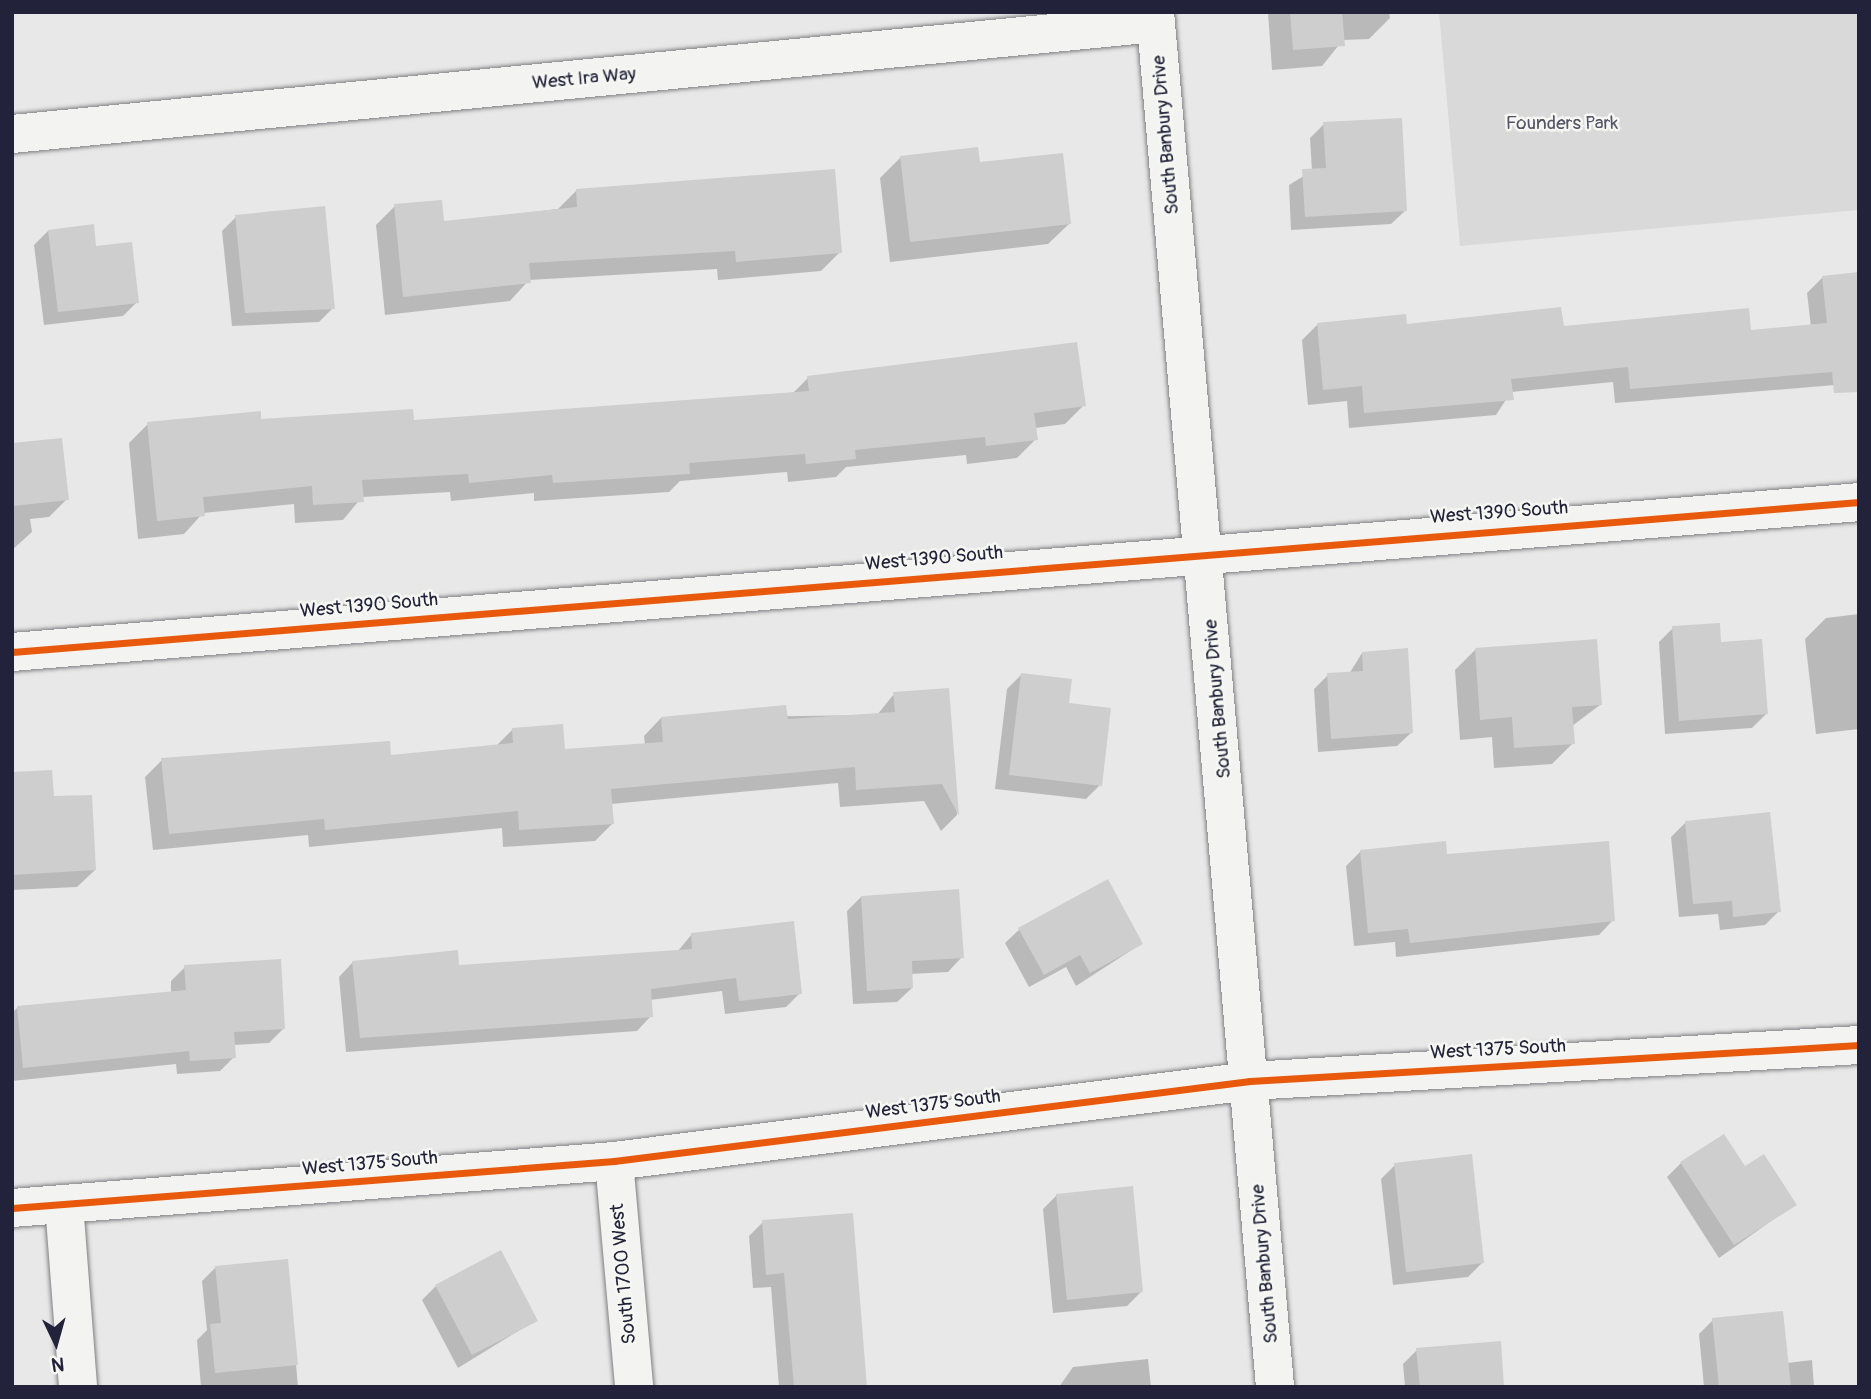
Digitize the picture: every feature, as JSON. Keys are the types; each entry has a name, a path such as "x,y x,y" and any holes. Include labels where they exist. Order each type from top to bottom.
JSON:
{"street":[{"name":"West Ira Way","path":"12,134 1156,18"},
{"name":"South Banbury Drive","path":"1156,18 1206,551 1275,1387"},
{"name":"West 1390 South","path":"12,652 1206,551 1859,502"},
{"name":"West 1375 South","path":"12,1208 614,1161 1250,1081 1859,1045"},
{"name":"South 1700 West","path":"614,1161 634,1387"},
{"path":"64,1204 78,1387"}],"green space":[{"name":"Founders Park","path":"1439,12 1859,12 1859,210 1460,246"}],"building":[{"path":"1290,12 1342,12 1345,46 1293,50"},
{"path":"1402,118 1407,211 1305,217 1302,169 1326,168 1323,122"},
{"path":"978,147 980,162 1063,153 1071,224 910,242 900,156"},
{"path":"835,169 842,253 736,262 735,251 529,263 531,283 403,297 394,204 442,200 444,221 577,207 576,189"},
{"path":"325,206 335,309 245,313 235,215"},
{"path":"94,224 96,246 132,242 139,303 58,312 48,230"},
{"path":"1859,272 1859,392 1834,393 1832,372 1630,389 1628,367 1511,379 1514,400 1364,413 1362,386 1323,390 1317,323 1406,314 1407,324 1561,307 1564,326 1749,308 1751,330 1827,323 1822,276"},
{"path":"1077,342 1086,406 1034,413 1038,440 986,446 985,437 855,450 856,459 806,464 805,454 689,463 690,474 553,483 552,475 469,483 468,474 362,480 364,502 313,505 312,486 203,497 205,516 157,521 147,422 261,411 261,419 413,409 414,420 809,391 807,376"},
{"path":"62,438 69,500 12,506 12,443"},
{"path":"1720,623 1721,642 1762,639 1768,714 1679,721 1672,626"},
{"path":"1597,639 1602,705 1572,707 1575,744 1514,748 1512,717 1480,720 1475,648"},
{"path":"1408,648 1413,733 1331,739 1327,673 1363,671 1362,652"},
{"path":"1021,673 1072,679 1069,703 1111,708 1102,786 1009,775"},
{"path":"949,688 959,816 942,784 856,790 855,767 611,789 614,824 519,830 518,811 325,830 324,819 169,834 161,758 390,741 391,755 513,743 512,728 563,724 565,749 663,742 661,717 786,705 788,719 895,712 893,692"},
{"path":"52,770 54,796 92,795 96,870 12,875 12,772"},
{"path":"1770,812 1781,912 1733,917 1732,901 1693,904 1685,821"},
{"path":"1446,841 1447,854 1609,841 1615,921 1410,943 1408,929 1368,933 1360,850"},
{"path":"1108,879 1143,944 1090,973 1080,955 1044,975 1018,928"},
{"path":"959,889 964,958 912,961 913,988 867,991 861,896"},
{"path":"794,921 802,994 739,1001 736,978 651,989 653,1017 360,1038 352,961 458,950 459,965 692,949 691,933"},
{"path":"281,959 285,1029 234,1032 236,1058 190,1061 189,1051 23,1068 17,1006 186,990 184,965"},
{"path":"1724,1134 1745,1166 1764,1154 1797,1205 1734,1245 1680,1162"},
{"path":"1472,1154 1484,1263 1406,1272 1394,1163"},
{"path":"1133,1186 1143,1292 1067,1300 1056,1194"},
{"path":"853,1213 867,1387 794,1387 784,1273 766,1275 762,1220"},
{"path":"501,1250 538,1321 472,1355 435,1285"},
{"path":"288,1259 298,1365 215,1373 210,1324 221,1323 215,1266"},
{"path":"1783,1311 1791,1387 1719,1387 1712,1318"},
{"path":"1501,1341 1504,1387 1420,1387 1416,1348"}],"cycle path":[{"path":"12,652 1859,502"},
{"path":"12,1208 614,1161 1250,1081 1859,1045"}]}
